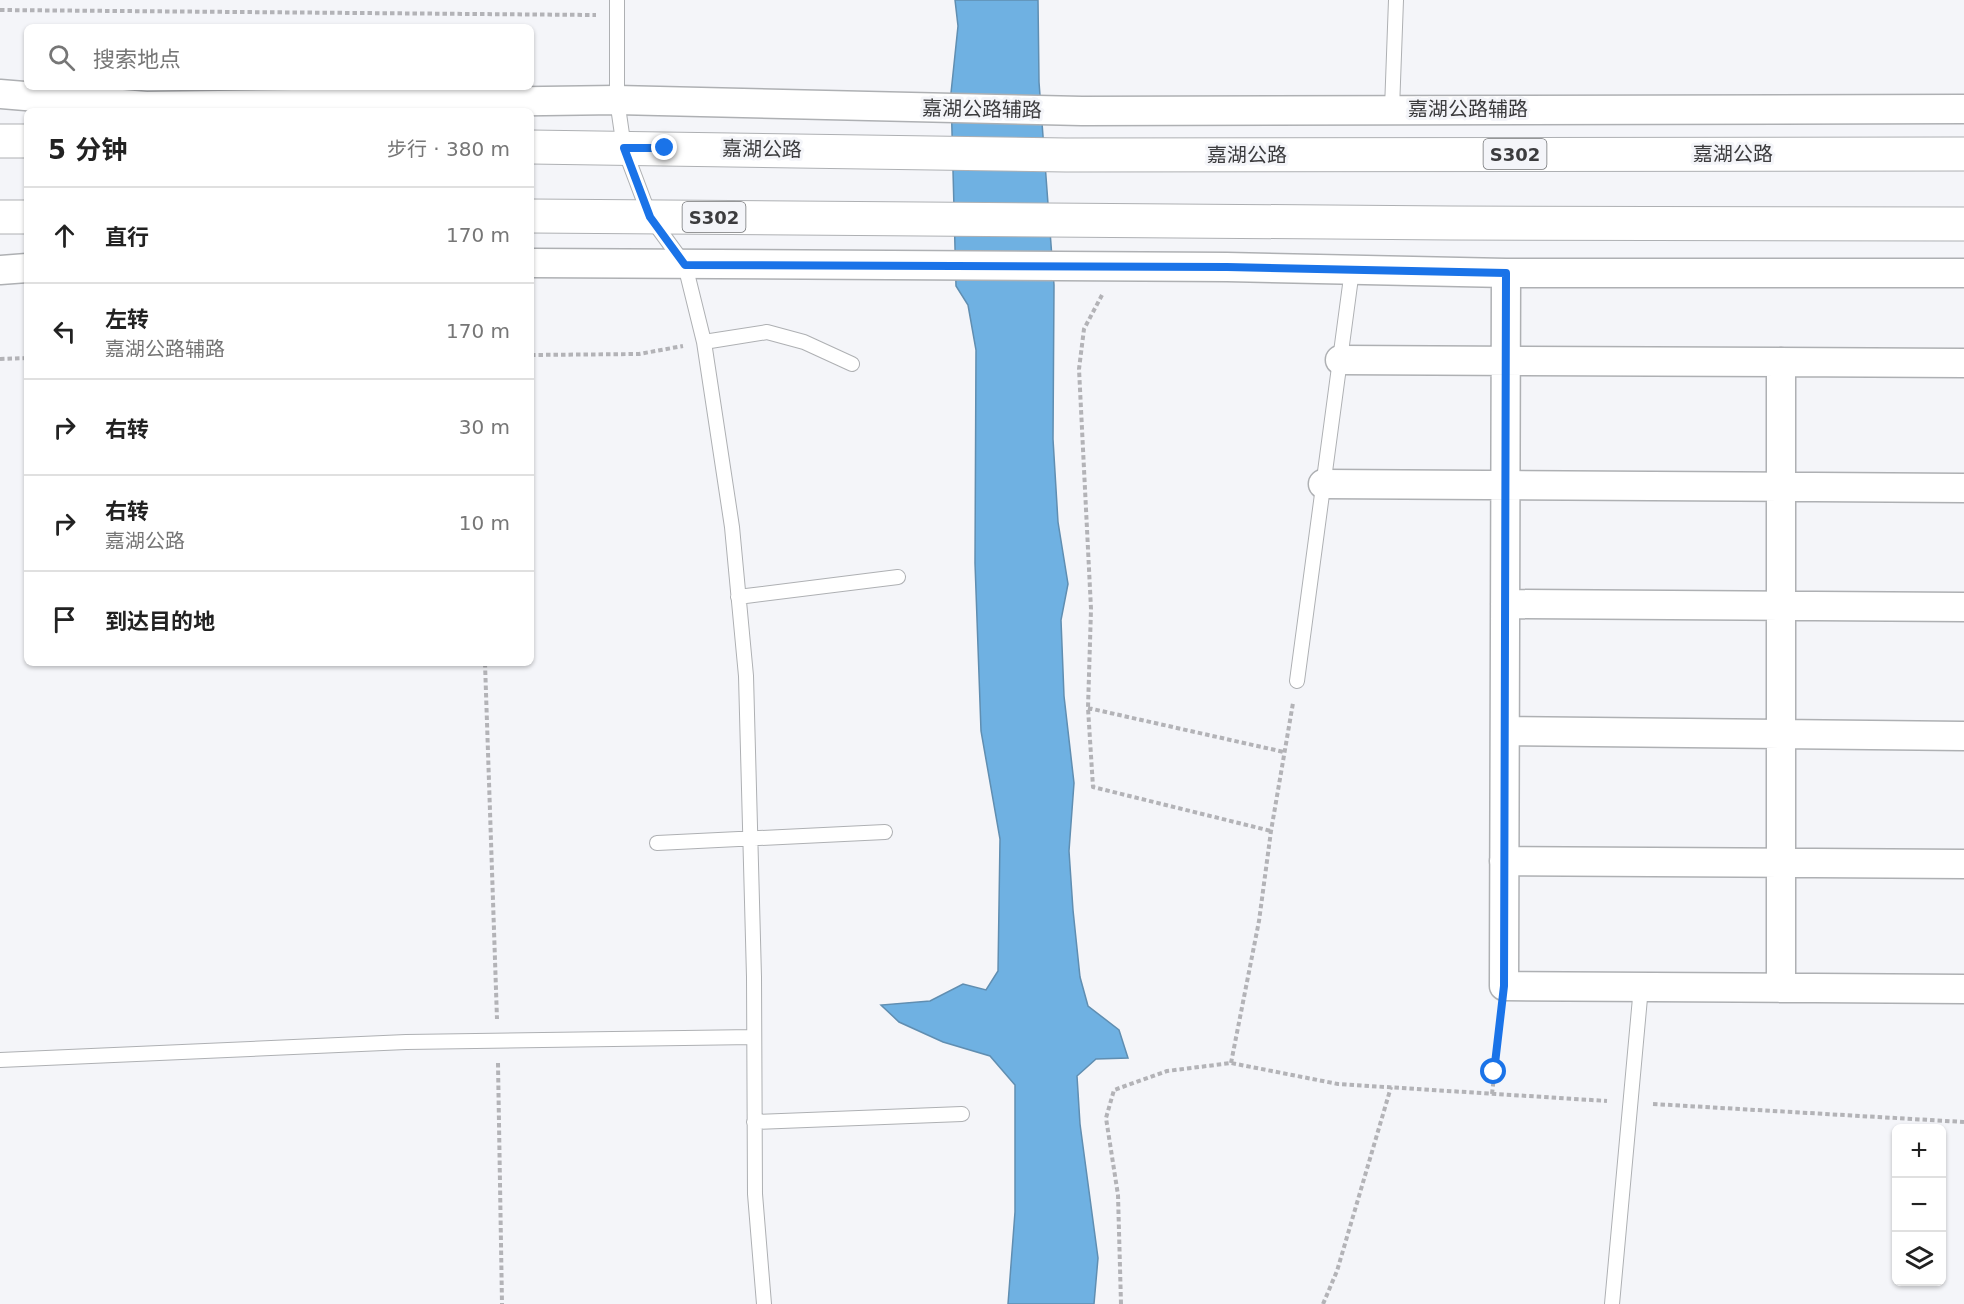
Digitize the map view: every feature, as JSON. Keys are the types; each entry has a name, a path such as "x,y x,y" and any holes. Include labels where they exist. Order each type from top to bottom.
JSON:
{"main road":[{"path":"0,141 24,141"},
{"name":"嘉湖公路","path":"534,147 1066,155 1964,154"},
{"name":"S302","path":"534,216 1079,221 1964,224"},
{"path":"0,217 24,217"}],"street":[{"name":"嘉湖公路辅路","path":"0,94 146,106 617,100 1082,111 1964,109"},
{"path":"534,263 1109,266 1506,273 1964,273"},
{"path":"0,270 24,268"},
{"path":"1506,273 1504,986 1964,988"},
{"path":"1340,360 1964,363"},
{"path":"1781,362 1781,988"},
{"path":"1323,484 1964,488"},
{"path":"1505,604 1964,607"},
{"path":"1505,731 1964,736"},
{"path":"1504,861 1964,864"}],"lane":[{"path":"617,0 617,100 624,148 650,217 685,265 704,342 732,528 746,676 755,1194 764,1304"},
{"path":"1392,109 1396,0"},
{"path":"1297,681 1352,270"},
{"path":"704,342 767,332 804,342 852,364"},
{"path":"738,597 898,577"},
{"path":"657,843 885,832"},
{"path":"1612,1304 1641,987"},
{"path":"0,1060 394,1043 754,1037"},
{"path":"754,1122 962,1114"}],"path":[{"path":"0,10 617,15"},
{"path":"1109,266 1084,329 1079,369 1091,609 1088,708 1093,787 1270,831"},
{"path":"534,355 639,354 704,342"},
{"path":"0,358 24,358"},
{"path":"485,666 498,1041 502,1304"},
{"path":"1231,1063 1258,921 1270,831 1297,681"},
{"path":"1088,708 1284,752"},
{"path":"1492,1094 1504,986"},
{"path":"1121,1304 1118,1195 1106,1118 1114,1090 1167,1071 1231,1063 1338,1084 1964,1122"},
{"path":"1323,1304 1337,1271 1391,1087"}],"water":[{"path":"955,0 1038,0 1039,82 1054,285 1053,439 1058,522 1068,584 1061,620 1064,696 1074,783 1069,851 1073,910 1080,977 1088,1006 1119,1030 1128,1058 1096,1059 1077,1076 1080,1124 1098,1258 1094,1304 1008,1304 1015,1212 1015,1085 990,1056 943,1042 899,1022 881,1005 930,1001 963,984 986,990 998,971 1000,839 981,731 975,563 976,350 968,305 956,286 951,93 958,26"}],"route":[{"path":"665,148 624,148 650,217 685,265 1227,267 1506,273 1504,986 1494,1072"}]}
